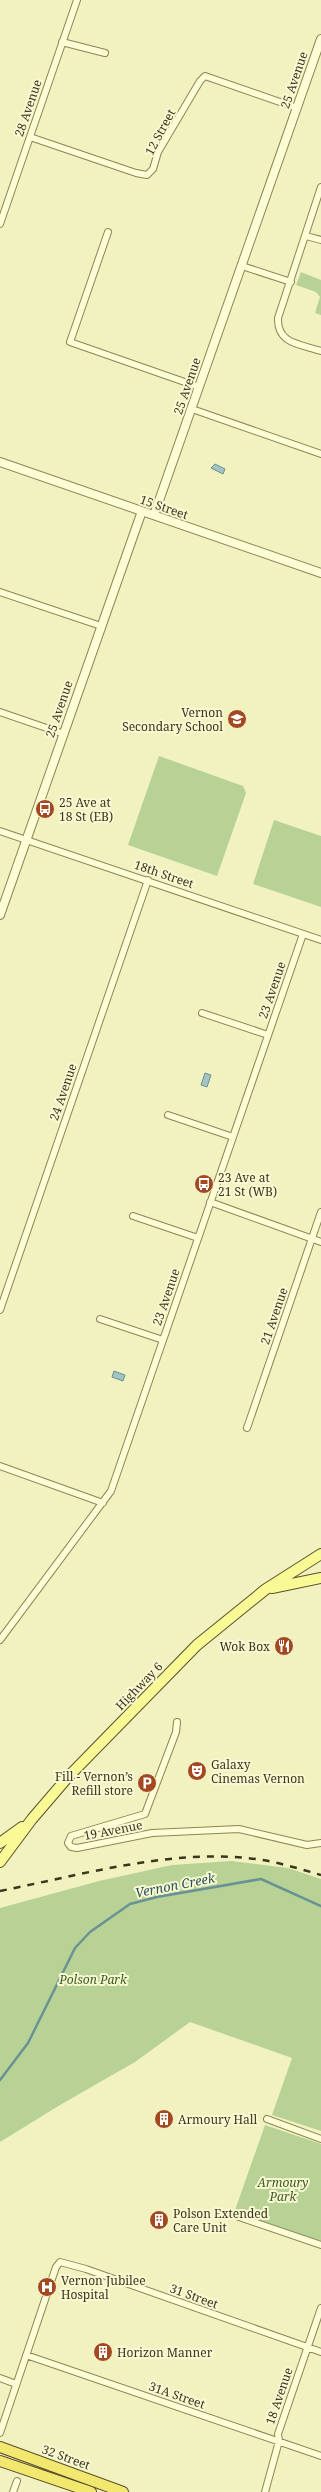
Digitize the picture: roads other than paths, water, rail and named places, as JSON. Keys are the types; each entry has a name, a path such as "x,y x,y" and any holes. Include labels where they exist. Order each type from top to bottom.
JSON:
{"highway":[{"name":"32 Street","path":"0,2447 111,2490 123,2492"},
{"name":"32 Street","path":"0,2461 91,2492"}],"main road":[{"name":"Highway 6","path":"0,1862 32,1819 68,1777 197,1645 266,1589 321,1554"},
{"path":"266,1589 321,1578"},
{"path":"0,1844 32,1819"}],"street":[{"name":"28 Avenue","path":"0,224 77,0"},
{"name":"25 Avenue","path":"154,515 321,39"},
{"path":"62,42 104,53"},
{"name":"12 Street","path":"30,137 136,173 147,174 153,170 158,152 200,81 205,76 297,108"},
{"path":"321,187 278,318 277,330 284,338 321,351"},
{"path":"108,232 70,342 199,387"},
{"path":"306,236 321,240"},
{"path":"242,266 291,282"},
{"path":"192,409 321,454"},
{"name":"15 Street","path":"0,462 321,573"},
{"name":"25 Avenue","path":"0,915 142,511"},
{"path":"0,592 101,626"},
{"path":"0,712 64,734"},
{"name":"18th Street","path":"0,831 321,940"},
{"name":"24 Avenue","path":"0,1310 148,880"},
{"name":"23 Avenue","path":"0,1640 111,1491 303,934"},
{"path":"202,1013 268,1035"},
{"path":"168,1115 233,1137"},
{"path":"210,1202 321,1242"},
{"name":"21 Avenue","path":"247,1428 321,1212"},
{"path":"133,1216 198,1238"},
{"path":"100,1319 163,1340"},
{"path":"0,1466 103,1503"},
{"name":"19 Avenue","path":"177,1722 176,1732 145,1814 72,1836 68,1843 71,1847 77,1848 152,1833 239,1829 307,1845 321,1844"},
{"path":"267,2119 321,2139"},
{"path":"239,2217 321,2244"},
{"name":"31 Street","path":"26,2355 56,2268 60,2262 86,2269 321,2352"},
{"name":"18 Avenue","path":"265,2492 279,2442 278,2434 321,2308"},
{"path":"0,2433 26,2355"},
{"name":"31A Street","path":"26,2355 321,2456"},
{"path":"0,2378 16,2384"},
{"path":"13,2492 17,2481"}],"water":[{"path":"215,464 225,469 223,474 211,468"},
{"path":"205,1073 211,1075 207,1087 201,1085"},
{"path":"114,1371 125,1375 123,1381 112,1377"}],"waterway":[{"name":"Vernon Creek","path":"0,2080 28,2043 75,1948 90,1932 130,1904 157,1897 261,1879 321,1906"}],"railway":[{"path":"0,1891 128,1865 193,1857 256,1859 321,1875"}],"place":[{"name":"Vernon Secondary School","path":"237,719"},
{"name":"25 Ave at 18 St (EB)","path":"45,809"},
{"name":"23 Ave at 21 St (WB)","path":"204,1184"},
{"name":"Wok Box","path":"284,1646"},
{"name":"Galaxy Cinemas Vernon","path":"197,1771"},
{"name":"Fill - Vernon’s Refill store","path":"147,1783"},
{"name":"Armoury Hall","path":"164,2119"},
{"name":"Polson Extended Care Unit","path":"159,2220"},
{"name":"Vernon Jubilee Hospital","path":"47,2287"},
{"name":"Horizon Manner","path":"103,2352"}],"park label":[{"name":"Polson Park","path":"93,1979"},
{"name":"Armoury Park","path":"283,2189"}]}
